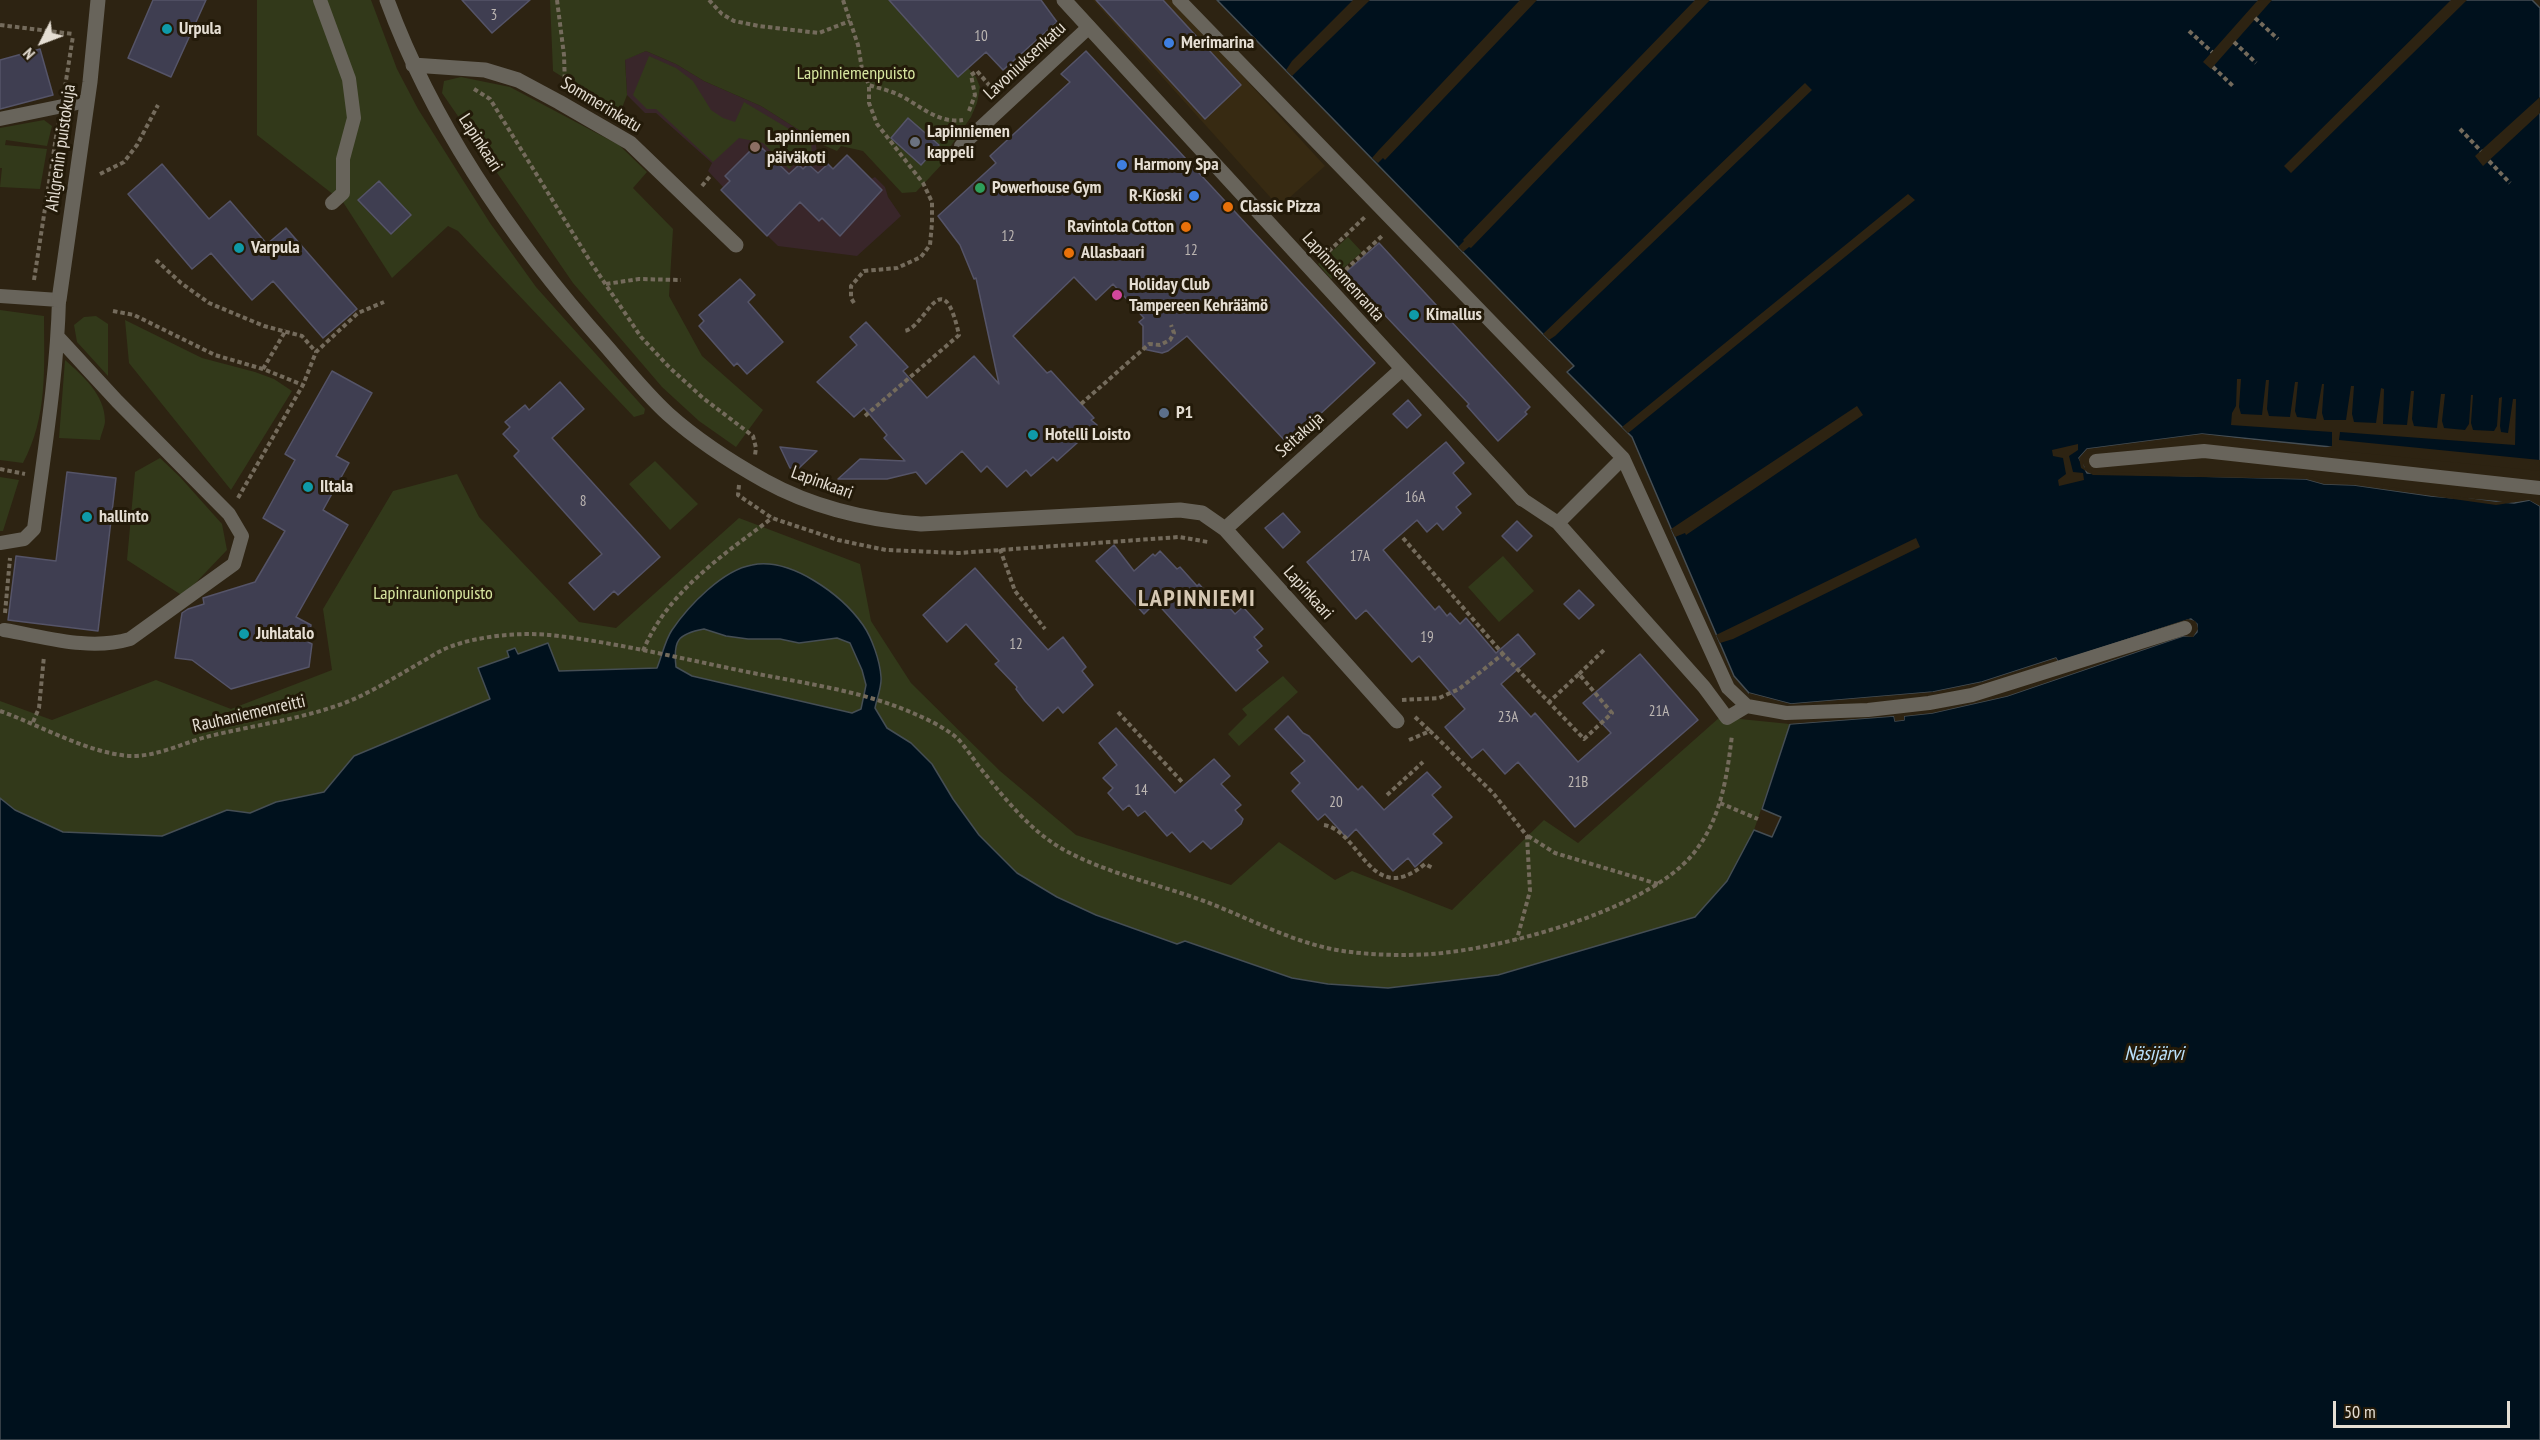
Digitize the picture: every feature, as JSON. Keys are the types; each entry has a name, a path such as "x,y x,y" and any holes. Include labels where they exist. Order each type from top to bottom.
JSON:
{"street":[{"name":"Ahlgrenin puistokuja","path":"59,300 87,101 98,0"},
{"name":"Lapinkaari","path":"387,0 413,65 440,117 491,197 544,273 667,414 720,454 747,471 817,505 881,521 921,524 972,523 1180,510 1202,513 1225,530 1397,722"},
{"name":"Lapinniemenranta","path":"1064,0 1522,499"},
{"name":"Sommerinkatu","path":"413,65 485,70 518,80 559,102 630,143 736,245"},
{"name":"Seitakuja","path":"1225,530 1402,369"}],"lane":[{"path":"320,0 349,79 354,118 343,159 343,193 332,203"},
{"path":"1179,0 1623,458 1728,688 1747,706 1786,713 1806,713 1868,710 1929,703 1972,695 2185,628"},
{"name":"Lavoniuksenkatu","path":"961,146 1089,27"},
{"path":"0,119 87,101"},
{"path":"0,296 31,300 59,300 58,337 34,529 24,539 6,543"},
{"path":"4,630 94,645 130,639 234,564 242,536 229,514 117,401 58,337"},
{"path":"2096,461 2204,451 2540,488"},
{"path":"1558,523 1623,458"},
{"path":"1522,499 1558,523 1704,687 1727,718 1747,706"}],"path":[{"path":"557,0 566,81 559,102"},
{"path":"709,0 722,14 734,21 759,26 819,33 850,21"},
{"path":"843,0 858,45 862,69 869,85 869,103 877,124 923,183 932,202 930,245 927,251 905,266 864,271 851,286 851,298 854,303"},
{"path":"2255,18 2278,39"},
{"path":"31,300 75,23"},
{"path":"0,25 73,35"},
{"path":"2189,31 2212,52"},
{"path":"2234,42 2256,63"},
{"path":"2213,67 2234,87"},
{"path":"869,85 895,94 935,117 953,121 962,120 968,113 975,95 971,75 976,70 1006,104"},
{"path":"470,88 490,99 641,337 703,398 753,436 756,448 737,489 738,495 772,518 838,540 886,550 959,553 1179,537 1198,539 1215,547"},
{"path":"100,174 124,162 137,145 158,105"},
{"path":"2460,129 2481,151"},
{"path":"2489,161 2510,183"},
{"path":"698,191 711,175"},
{"path":"1322,247 1329,250 1358,224"},
{"path":"1352,264 1373,244"},
{"path":"156,260 181,284 209,303 264,326 302,336 316,352"},
{"path":"606,284 639,279 681,280"},
{"path":"865,416 959,335 949,305 944,300 933,301 912,329 904,331"},
{"path":"229,514 303,385 316,352 358,313 384,302"},
{"path":"113,311 134,315 215,355 263,369 303,385"},
{"path":"1081,404 1149,344 1160,345 1170,340 1174,333 1171,325"},
{"path":"263,369 285,330"},
{"path":"0,469 41,476"},
{"path":"643,651 649,636 666,609 695,579 772,518"},
{"path":"1403,538 1503,654 1584,739 1612,713 1579,674"},
{"path":"4,630 6,543"},
{"path":"1000,549 1015,591 1045,629"},
{"name":"Rauhaniemenreitti","path":"0,711 33,722 74,741 122,756 142,756 209,736 280,722 344,704 449,646 497,637 545,634 680,658 885,701 931,721 958,739 1019,814 1033,828 1064,850 1106,868 1201,900 1306,941 1340,950 1430,954 1492,946 1589,917 1659,884 1674,874 1696,850 1713,822 1720,803 1727,782 1733,733 1727,718"},
{"path":"1549,702 1606,648"},
{"path":"1398,700 1439,698 1449,694 1459,689 1503,654"},
{"path":"33,722 39,708 42,680"},
{"path":"1118,712 1182,782"},
{"path":"1410,740 1430,731 1493,793 1527,836 1555,853 1659,884"},
{"path":"1387,795 1424,762"},
{"path":"1720,803 1758,819"},
{"path":"1324,825 1332,826 1340,831 1366,863 1383,874 1402,878 1425,864 1433,868"},
{"path":"1517,939 1530,891 1527,836"}],"shaded area":[{"path":"1093,0 1173,0 1325,166 1279,207"},
{"name":"Lapinniemen päiväkoti","path":"646,51 676,64 704,81 761,106 815,140 819,162 828,164 832,169 847,155 871,179 875,177 885,187 888,197 901,216 857,256 778,246 721,190 723,187 708,171 712,163 656,113 645,113 627,95 625,59"}],"green space":[{"path":"257,0 371,0 397,69 418,109 490,223 536,287 645,409 644,414 634,417 458,231 448,226 392,278 343,202 257,135"},
{"name":"Lapinniemenpuisto","path":"550,0 889,0 958,77 968,68 976,77 980,87 977,103 971,117 946,153 945,161 916,192 902,193 863,151 841,146 837,151 823,145 822,141 815,140 761,106 704,81 676,64 646,51 625,60 627,95 620,113 598,99 594,99 587,92 553,71"},
{"path":"649,56 676,68 693,81 711,110 723,118 735,122 744,102 811,142 812,155 799,159 789,169 763,143 739,138 713,162 656,109 647,109 633,95"},
{"path":"461,77 510,87 619,145 647,172 633,188 673,229 669,296 702,356 763,410 736,447 699,421 662,387 573,283 442,93 444,81"},
{"path":"44,120 52,126 47,146 6,140 5,145 47,149 40,189 0,187 2,168 0,168 0,128"},
{"path":"1348,237 1362,252 1331,279 1318,264"},
{"path":"0,310 44,316 44,373 41,410 37,428 23,463 0,460"},
{"path":"96,316 108,324 108,376 77,342 74,325 84,317"},
{"path":"125,320 202,358 255,372 274,379 292,391 231,490 129,363"},
{"path":"65,360 92,387 101,403 105,421 100,440 59,438"},
{"path":"160,458 222,524 227,550 183,596 127,560 135,472"},
{"path":"655,461 698,504 670,530 629,484"},
{"name":"Lapinraunionpuisto","path":"457,474 479,517 579,622 616,628 739,518 860,564 871,621 911,683 1000,771 1076,835 1231,885 1279,842 1335,880 1352,871 1452,910 1544,820 1578,843 1720,717 1790,724 1754,830 1727,881 1695,917 1498,975 1388,988 1328,984 1292,978 1185,941 1178,944 1096,915 1057,897 1017,873 979,835 953,799 932,764 852,713 657,668 559,671 517,654 515,648 507,651 509,657 479,668 490,699 354,756 324,792 276,802 250,813 227,810 162,836 63,832 15,810 0,798 0,701 52,720 156,680 231,709 332,670 323,609 393,491"},
{"path":"0,477 19,480 3,531 0,531"},
{"path":"1503,556 1534,591 1499,622 1468,587"},
{"path":"1283,676 1298,692 1239,746 1228,734 1247,715 1242,709"}],"water":[{"name":"Näsijärvi","path":"1217,0 2532,0 2540,8 2540,468 2202,434 2087,449 2079,458 2087,473 2306,479 2324,484 2354,485 2431,496 2514,503 2530,500 2540,506 2540,1440 0,1440 0,798 15,810 63,832 162,836 227,810 250,813 276,802 324,792 354,756 490,699 478,668 509,657 507,651 515,648 518,654 548,643 559,671 657,668 670,634 697,600 718,581 741,568 767,564 783,567 814,581 854,613 866,630 877,657 881,681 875,708 887,728 911,743 932,764 953,799 979,835 1017,873 1057,897 1096,915 1177,944 1185,941 1292,978 1328,984 1388,988 1498,975 1695,917 1727,881 1754,830 1772,837 1781,817 1762,809 1790,724 1894,716 1895,721 1904,720 1904,716 1932,713 2007,696 2183,636 2193,636 2197,632 2197,624 2191,619 2058,662 2056,658 1982,682 1933,692 1791,704 1749,693 1734,676 1632,437 1567,372 1574,366","holes":["704,629 726,636 780,639 799,643 837,638 850,643 866,685 861,709 852,713 692,676 676,667 676,645 682,636"]}],"pier":[{"path":"1353,0 1370,0 1292,76 1286,70 1292,61"},
{"path":"1520,0 1537,0 1385,160 1383,158 1378,163 1372,158 1378,151"},
{"path":"1695,0 1710,0 1471,248 1463,252 1458,247 1463,240"},
{"path":"2258,0 2272,0 2211,69 2203,62"},
{"path":"2451,0 2467,0 2291,173 2284,166"},
{"path":"1805,83 1812,90 1555,336 1549,340 1543,334"},
{"path":"2540,97 2540,113 2483,166 2475,156"},
{"path":"1908,194 1915,200 1632,430 1628,433 1622,427"},
{"path":"2237,379 2241,379 2239,407 2241,414 2262,415 2266,380 2269,380 2267,409 2269,416 2290,417 2295,382 2298,382 2295,411 2297,417 2316,419 2322,384 2324,384 2322,413 2324,420 2346,420 2351,386 2354,386 2352,414 2354,422 2376,423 2381,388 2384,389 2383,424 2407,425 2411,391 2414,391 2412,419 2414,426 2437,428 2441,394 2445,394 2442,421 2444,428 2465,430 2469,424 2471,395 2473,395 2471,423 2473,430 2494,431 2497,426 2499,398 2502,397 2501,432 2508,433 2513,399 2516,399 2515,445 2340,432 2339,440 2540,460 2540,471 2202,437 2088,452 2082,458 2084,467 2093,472 2306,476 2325,481 2354,482 2496,502 2530,497 2540,503 2540,506 2529,500 2496,505 2354,485 2324,484 2306,479 2093,475 2081,468 2079,458 2087,449 2202,434 2323,448 2332,446 2332,432 2231,425 2232,413 2236,406"},
{"path":"1857,406 1863,415 1686,535 1685,533 1675,537 1671,529"},
{"path":"2078,444 2078,450 2069,456 2073,472 2083,473 2084,480 2059,486 2058,480 2066,474 2063,458 2053,456 2052,450"},
{"path":"1916,538 1920,547 1733,639 1720,643 1716,635"},
{"path":"2188,619 2197,624 2198,629 2193,637 2183,636 2007,696 1932,713 1904,716 1904,720 1895,721 1894,716 1787,724 1789,721 1894,713 1901,718 1903,713 1931,710 1972,701 2059,676 2183,633 2192,633 2195,625 2188,622 2056,664 2054,662 1983,684 1933,695 1790,707 1749,696 1749,693 1791,704 1933,692 1982,682 2056,658 2058,662"}],"building":[{"name":"Urpula","path":"153,0 206,0 171,77 128,58"},
{"path":"462,0 530,0 492,33"},
{"path":"889,0 1041,0 1057,22 1003,70 986,52 958,77"},
{"name":"Merimarina","path":"1096,0 1163,0 1241,85 1205,119"},
{"path":"40,49 53,95 0,109 0,60"},
{"path":"1086,51 1375,363 1288,444 1187,336 1162,353 1143,349 1143,326 1139,322 1144,318 1113,284 1096,300 1074,277 1013,336 1047,373 1051,371 1094,418 1091,420 1097,425 1057,461 1053,457 1031,476 1026,470 1007,487 987,466 981,472 962,451 926,484 916,472 887,479 838,479 860,459 905,461 884,438 887,435 864,408 854,417 817,382 857,345 850,337 866,322 908,367 903,371 927,398 974,356 999,384 976,278 974,279 960,245 938,216 996,163 990,156 1070,82 1061,74"},
{"name":"Lapinniemen kappeli","path":"908,118 939,145 921,165 891,138"},
{"path":"754,147 759,151 762,148 789,174 799,165 803,169 808,164 818,173 828,164 833,169 847,155 882,190 840,236 822,218 819,221 800,202 767,236 721,190 730,181 725,176"},
{"name":"Varpula","path":"162,164 209,219 230,201 267,244 286,228 357,309 323,338 273,281 252,300 211,253 192,269 128,194"},
{"path":"379,181 411,215 391,234 358,200"},
{"name":"Kimallus","path":"1379,243 1530,407 1525,412 1527,414 1498,441 1467,406 1469,404 1345,273"},
{"path":"740,279 755,295 748,302 783,342 747,374 737,363 734,366 699,326 704,321 699,315"},
{"path":"332,371 372,393 336,456 349,463 323,510 348,525 296,617 311,625 308,642 312,644 309,667 231,689 192,660 175,658 182,613 204,604 203,598 255,582 285,531 263,518 295,460 285,454"},
{"path":"560,382 584,409 552,438 660,557 618,595 614,591 594,610 569,583 602,554 514,456 519,451 503,434 510,427 505,422 525,405 529,410"},
{"path":"1408,400 1421,415 1407,428 1393,414"},
{"path":"1446,442 1464,463 1453,473 1471,494 1456,507 1461,513 1443,530 1437,523 1427,532 1417,520 1383,550 1435,610 1439,606 1447,616 1450,613 1460,624 1466,618 1496,653 1518,634 1535,654 1501,684 1531,717 1535,713 1578,762 1611,733 1583,703 1640,654 1698,720 1575,827 1518,762 1505,774 1483,749 1472,758 1445,727 1465,709 1419,656 1412,662 1366,610 1356,619 1307,562"},
{"path":"780,447 817,451 799,468 790,468"},
{"name":"hallinto","path":"67,472 116,478 98,631 8,620 16,556 56,561"},
{"path":"1283,513 1300,532 1283,548 1265,528"},
{"path":"1517,521 1532,536 1517,551 1502,536"},
{"path":"1114,545 1134,571 1153,554 1155,556 1160,551 1177,569 1180,567 1197,586 1199,584 1221,609 1226,604 1235,614 1243,607 1263,629 1254,637 1262,646 1257,650 1268,662 1236,691 1156,602 1144,614 1096,561"},
{"path":"975,568 1048,650 1063,637 1086,667 1082,671 1093,685 1063,713 1058,707 1043,721 1025,701 1016,689 1017,687 995,664 999,661 966,624 947,642 923,615"},
{"path":"1579,590 1594,605 1579,619 1564,604"},
{"path":"1288,716 1358,790 1362,786 1384,810 1427,772 1441,787 1432,795 1452,817 1433,834 1442,843 1415,867 1408,858 1393,871 1356,829 1347,838 1325,814 1318,820 1292,791 1300,783 1291,773 1305,761 1275,729"},
{"path":"1116,728 1175,793 1214,759 1230,776 1221,784 1241,805 1235,810 1243,819 1241,824 1211,849 1203,841 1190,852 1172,832 1167,836 1145,811 1138,816 1129,805 1123,810 1108,793 1113,788 1103,778 1117,765 1099,743"}],"place":[{"name":"Urpula","path":"167,29"},
{"name":"Merimarina","path":"1169,43"},
{"name":"Lapinniemen kappeli","path":"915,142"},
{"name":"Lapinniemen päiväkoti","path":"755,147"},
{"name":"Harmony Spa","path":"1122,165"},
{"name":"Powerhouse Gym","path":"980,188"},
{"name":"R-Kioski","path":"1194,196"},
{"name":"Classic Pizza","path":"1228,207"},
{"name":"Ravintola Cotton","path":"1186,227"},
{"name":"Varpula","path":"239,248"},
{"name":"Allasbaari","path":"1069,253"},
{"name":"Holiday Club Tampereen Kehräämö","path":"1117,295"},
{"name":"Kimallus","path":"1414,315"},
{"name":"P1","path":"1164,413"},
{"name":"Hotelli Loisto","path":"1033,435"},
{"name":"Iltala","path":"308,487"},
{"name":"hallinto","path":"87,517"},
{"name":"Juhlatalo","path":"244,634"}],"district":[{"name":"LAPINNIEMI","path":"1197,599"}]}
